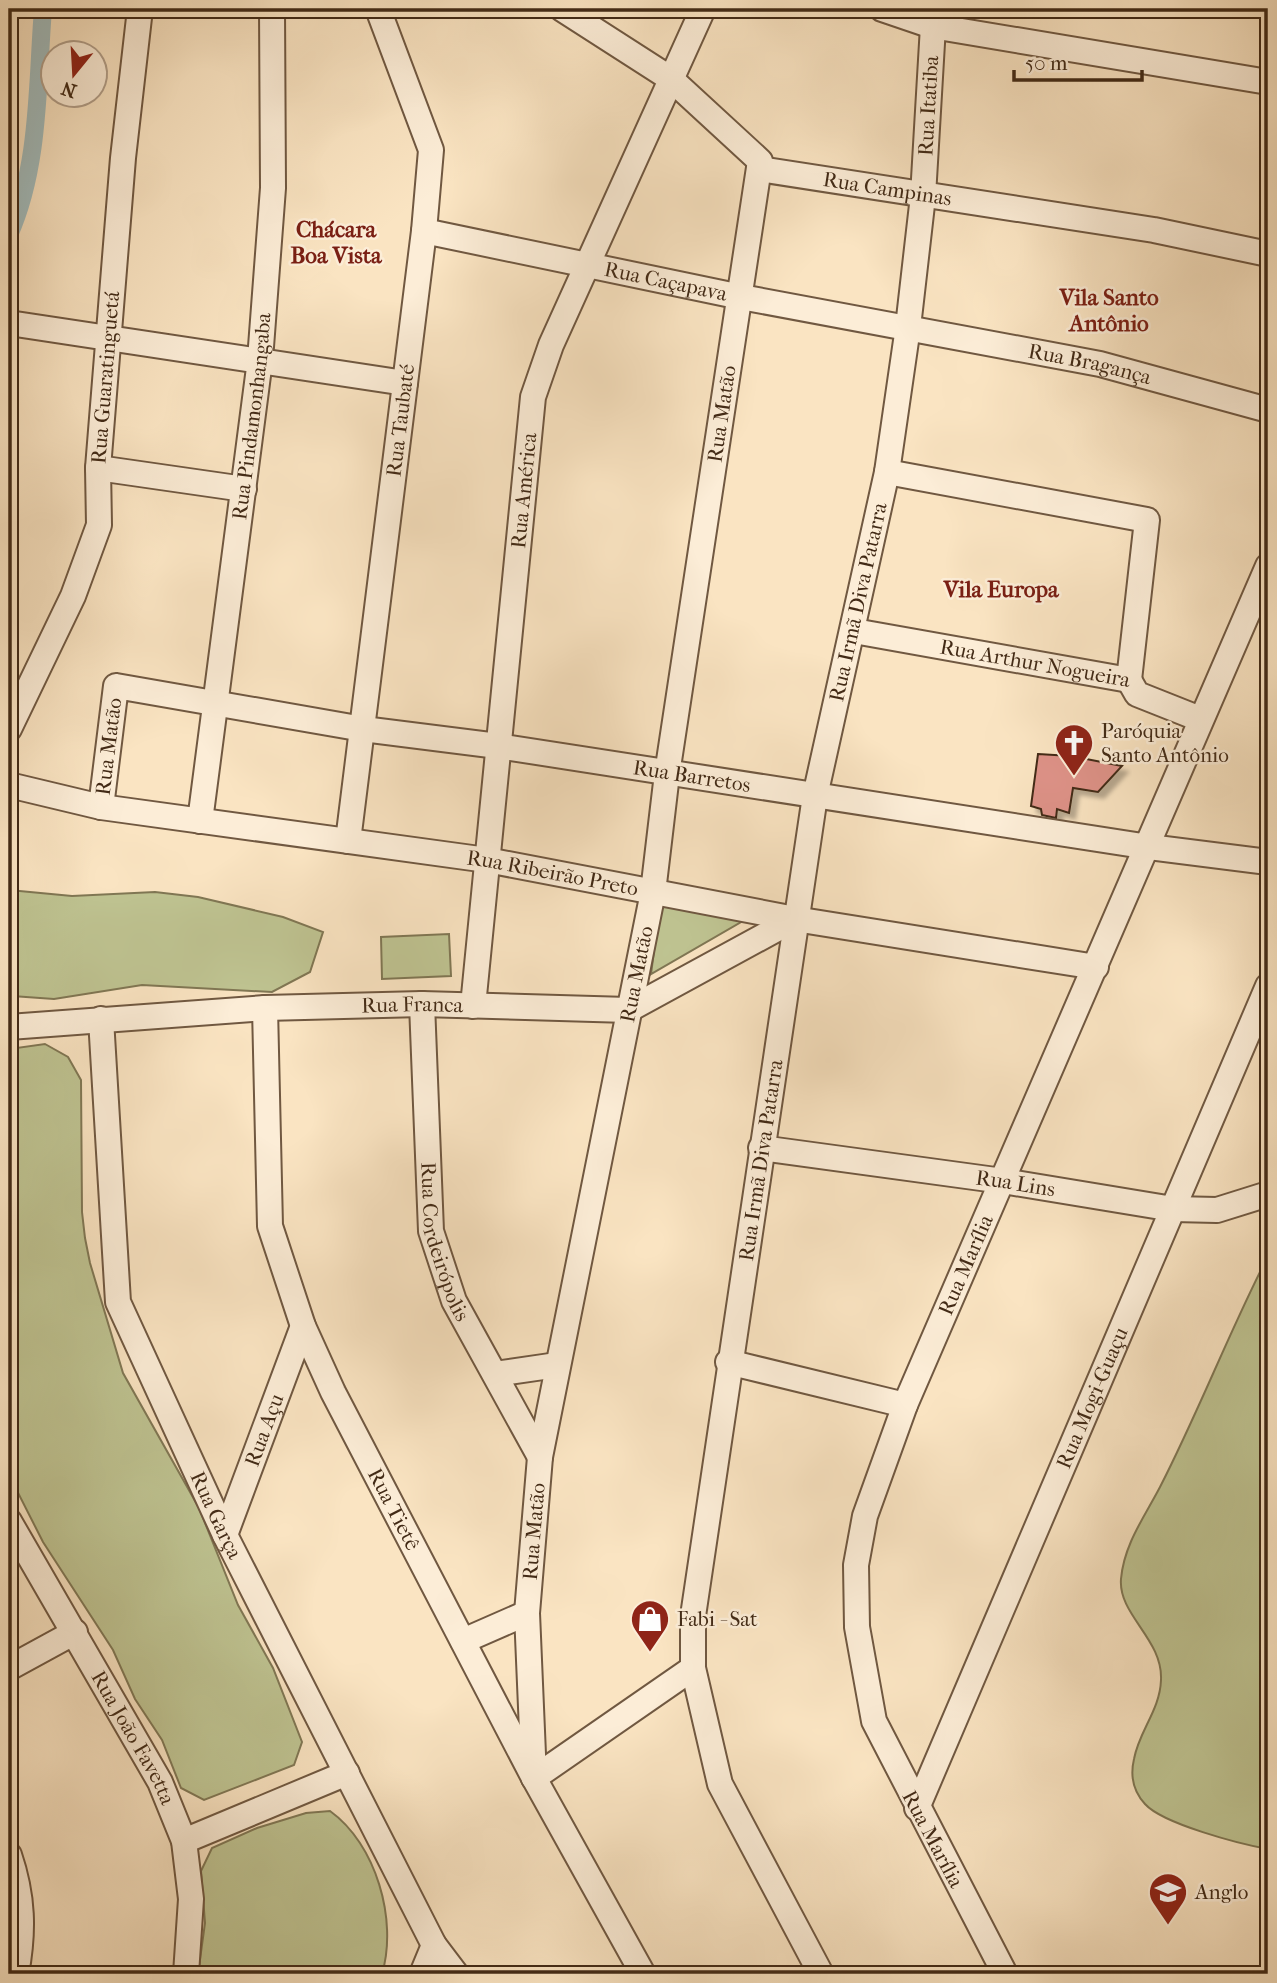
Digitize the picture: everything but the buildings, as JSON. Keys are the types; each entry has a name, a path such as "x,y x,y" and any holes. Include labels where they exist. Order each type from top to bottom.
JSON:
{"street":[{"name":"Rua Guaratinguetá","path":"9,729 73,596 99,525 98,468 108,339 123,158 140,9"},
{"name":"Rua Pindamonhangaba","path":"200,821 260,360 272,188 272,9"},
{"name":"Rua Taubaté","path":"348,841 424,231 431,150 378,9"},
{"path":"562,9 671,79 760,161 759,169"},
{"name":"Rua América","path":"473,1006 533,397 551,345 703,9"},
{"path":"882,9 931,15 1268,82"},
{"name":"Rua Itatiba","path":"908,327 923,196 931,15"},
{"name":"Rua Campinas","path":"759,169 1153,230 1268,254"},
{"name":"Rua Matão","path":"534,1778 527,1614 540,1457 653,892 667,774 759,169"},
{"name":"Rua Caçapava","path":"424,231 588,267 908,327"},
{"path":"9,323 405,383"},
{"name":"Rua Bragança","path":"908,327 1100,364 1268,410"},
{"name":"Rua Irmã Diva Patarra","path":"821,1974 720,1784 693,1668 693,1616 728,1362 815,796 854,631 887,472 908,327"},
{"path":"98,468 243,489"},
{"name":"Rua Arthur Nogueira","path":"854,631 1129,680 1147,520 887,472"},
{"name":"Rua Marília","path":"1004,1974 916,1808 874,1721 857,1627 856,1565 865,1516 905,1405 1149,847 1200,719 1268,566"},
{"path":"1129,680 1137,694 1200,719"},
{"name":"Rua Matão","path":"101,807 116,686"},
{"name":"Rua Barretos","path":"116,686 363,729 498,746 1149,847 1268,862"},
{"name":"Rua Ribeirão Preto","path":"9,785 101,807 486,860 795,919 1096,967"},
{"path":"628,1010 795,919"},
{"name":"Rua Mogi-Guaçu","path":"916,1808 1268,986"},
{"name":"Rua Franca","path":"9,1027 265,1008 422,1004 628,1010"},
{"name":"Rua Cordeirópolis","path":"422,1004 431,1231 454,1301 540,1457"},
{"name":"Rua Tietê","path":"265,1008 270,1226 303,1326 333,1392 534,1778 643,1974"},
{"name":"Rua Garça","path":"101,1020 118,1302 225,1535 434,1945 456,1974"},
{"name":"Rua Lins","path":"761,1148 1003,1181 1173,1209 1217,1210 1268,1194"},
{"name":"Rua Açu","path":"225,1535 303,1326"},
{"path":"728,1362 905,1405"},
{"path":"495,1374 557,1365"},
{"name":"Rua João Favetta","path":"9,1521 160,1782 184,1841 191,1899 187,1974"},
{"path":"463,1641 527,1614"},
{"path":"9,1668 75,1632"},
{"path":"534,1778 693,1668"},
{"path":"184,1841 347,1773"},
{"path":"9,1855 21,1896 23,1935 16,1974"},
{"path":"422,1974 434,1945"}],"green space":[{"path":"9,890 72,896 155,892 198,897 283,917 323,932 310,972 272,992 142,985 54,999 12,996 9,995"},
{"path":"660,904 748,918 651,974"},
{"path":"449,934 451,976 382,979 381,937"},
{"path":"45,1044 68,1057 81,1080 82,1212 85,1238 123,1373 199,1508 238,1605 273,1668 302,1742 294,1765 204,1800 181,1788 162,1740 135,1699 113,1650 43,1542 9,1475 9,1049"},
{"path":"1268,1256 1268,1849 1222,1838 1168,1819 1145,1804 1135,1789 1132,1771 1134,1759 1160,1691 1160,1665 1126,1604 1121,1579 1131,1542 1174,1458"},
{"path":"330,1811 360,1843 379,1885 387,1930 382,1974 198,1974 205,1923 201,1871 212,1848 257,1828 306,1813"}],"waterway":[{"path":"9,235 27,181 32,153 43,9"}],"place":[{"name":"Paróquia Santo Antônio","path":"1074,777"},
{"name":"Fabi - Sat","path":"650,1653"},
{"name":"Anglo","path":"1168,1926"}],"district":[{"name":"Chácara Boa Vista","path":"336,242"},
{"name":"Vila Santo Antônio","path":"1109,310"},
{"name":"Vila Europa","path":"1001,589"}]}
